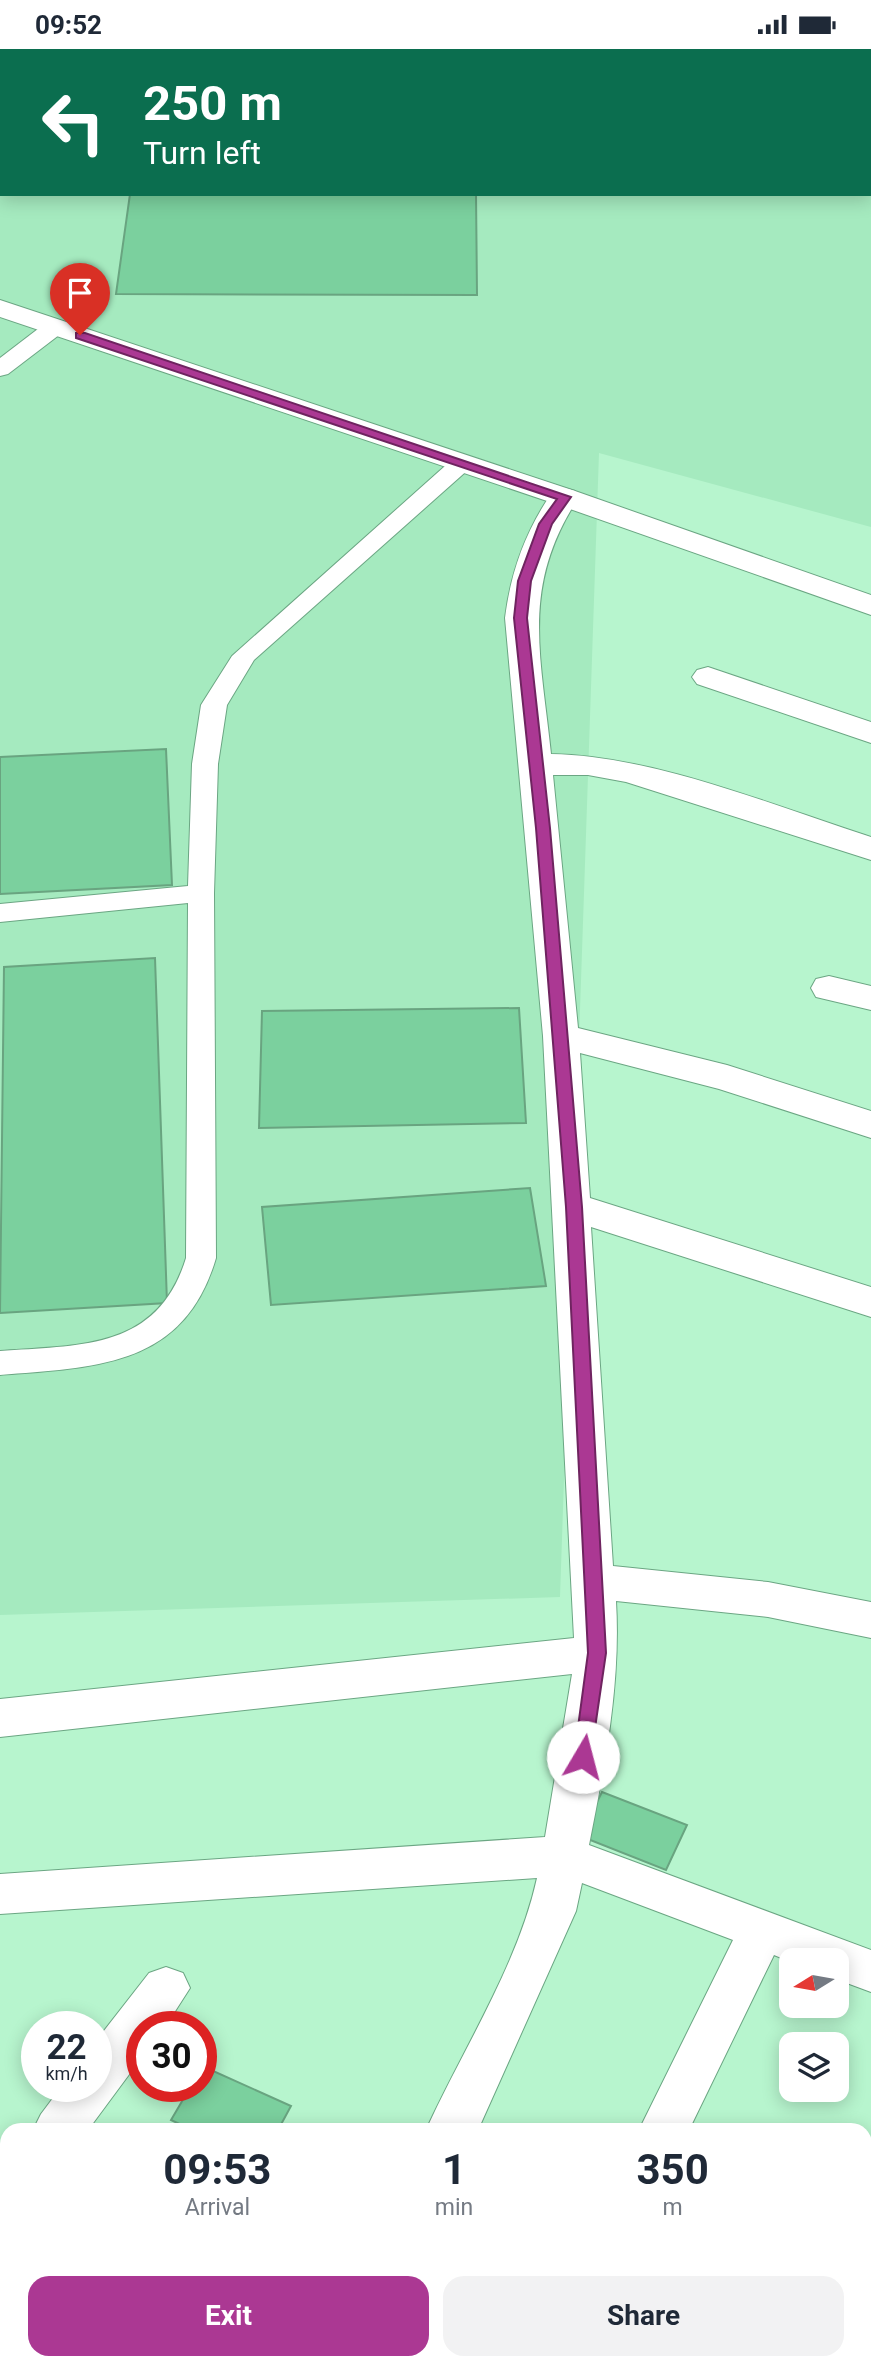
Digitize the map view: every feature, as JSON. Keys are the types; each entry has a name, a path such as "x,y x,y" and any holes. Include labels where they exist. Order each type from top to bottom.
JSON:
{"street":[{"path":"0,308 565,497 871,606"},
{"path":"455,2123 553,1911 579,1783 597,1653 574,1207 561,1036 521,618 523,593 546,524 565,497"},
{"path":"708,677 871,733"},
{"path":"536,764 588,765 631,772 871,849"},
{"path":"830,988 871,998"},
{"path":"561,1036 727,1078 871,1125"},
{"path":"574,1207 871,1302"},
{"path":"594,1582 716,1590 808,1604 871,1620"},
{"path":"0,1718 597,1653"},
{"path":"0,1894 565,1856 871,1971"},
{"path":"667,2123 763,1929"},
{"path":"112,2058 166,1987"},
{"path":"63,2123 79,2102"}],"lane":[{"path":"0,369 55,327"},
{"path":"0,1363 100,1353 154,1332 186,1299 201,1258 201,893 205,764 214,705 244,656 462,463"},
{"path":"0,913 201,893"}],"shaded area":[{"path":"0,196 871,196 871,527 599,453 560,1597 0,1615"}],"building":[{"path":"130,196 476,196 477,295 116,294"},
{"path":"166,749 172,885 0,894 0,757"},
{"path":"155,958 167,1303 0,1313 4,967"},
{"path":"519,1008 526,1123 259,1128 262,1011"},
{"path":"530,1188 546,1286 271,1305 262,1207"},
{"path":"602,1792 687,1825 666,1870 580,1836"},
{"path":"217,2073 291,2106 282,2123 177,2123 171,2120 182,2102 217,2102"}],"route":[{"path":"80,335 565,497 546,524 525,581 521,618 543,828 574,1207 597,1653 583,1757"}]}
